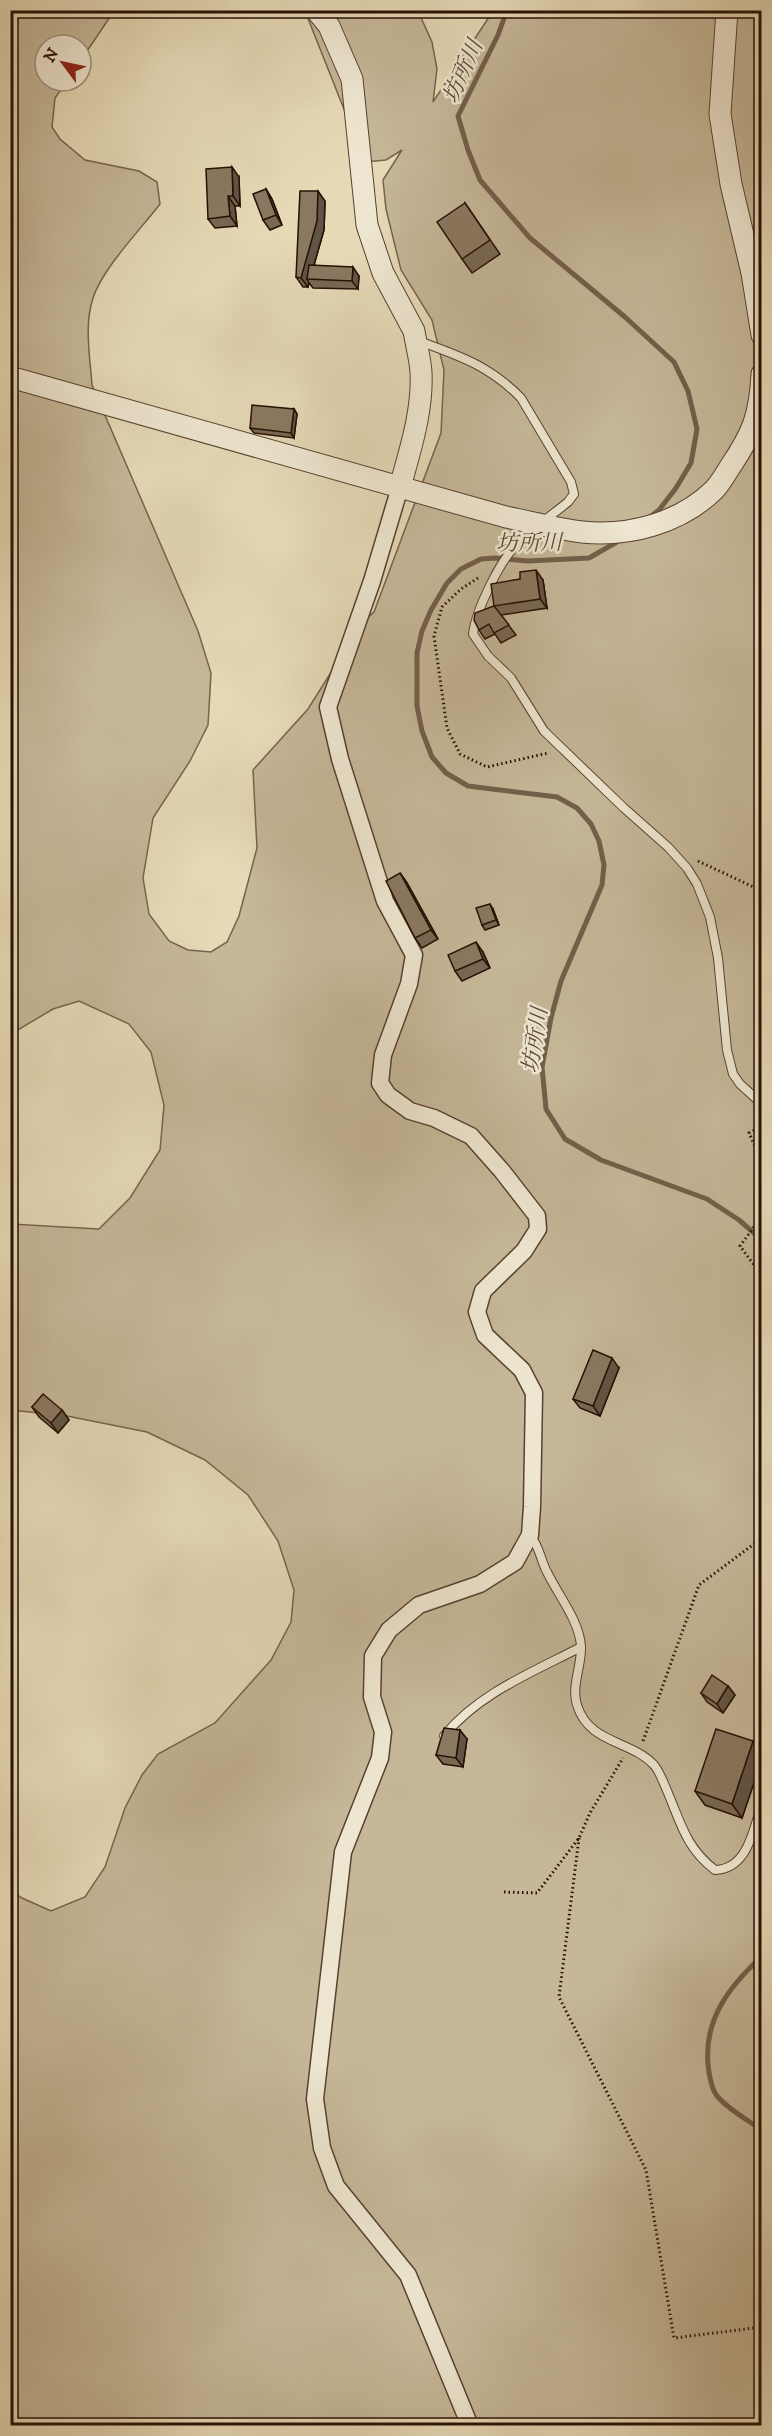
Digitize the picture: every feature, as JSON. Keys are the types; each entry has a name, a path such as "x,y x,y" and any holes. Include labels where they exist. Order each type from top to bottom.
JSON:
{"street":[{"path":"316,10 329,26 352,79 367,225 383,273 414,331 421,373 418,417 400,487 372,581 328,707 340,759 385,901 414,955 409,984 383,1055 380,1083 388,1095 410,1111 434,1118 471,1136 508,1178 537,1216 538,1229 529,1244 483,1291 477,1312 485,1335 522,1370 534,1394 530,1535 515,1562 500,1572 480,1584 418,1605 389,1629 373,1656 372,1697 382,1732 380,1758 343,1852 315,2099 322,2148 336,2186 408,2275 470,2426"},
{"path":"727,10 720,114 731,184 752,273 762,335"},
{"path":"10,377 506,517 597,533 640,530 673,518 715,489 753,430 761,393 762,374"}],"lane":[{"path":"416,340 469,359 521,398 571,482 574,494 568,502 518,542 509,553 479,610 473,634 488,656 512,678 543,731 668,847 698,884 710,917 718,958 727,1050 733,1074 740,1084 762,1104"},
{"path":"530,1535 538,1544 545,1569 575,1624 581,1647 576,1690 577,1707 583,1718 605,1739 629,1749 654,1765 693,1850 715,1870 735,1865 748,1846 762,1804"},
{"path":"441,1748 444,1737 464,1714 489,1696 581,1647"}],"path":[{"path":"495,579 481,577 461,589 442,607 434,636 447,728 460,754 487,767 561,749"},
{"path":"668,847 762,891"},
{"path":"762,1126 748,1133 762,1162"},
{"path":"761,1217 740,1246 762,1276"},
{"path":"638,1754 699,1585 762,1538"},
{"path":"504,1892 537,1893 579,1838 590,1813 629,1749"},
{"path":"579,1838 559,1997 646,2170 674,2338 762,2327"}],"shaded area":[{"path":"11,11 114,11 93,42 93,33 33,33 33,93 59,93 55,98 52,127 60,139 85,160 139,171 157,182 160,204 113,262 93,298 88,330 89,352 92,385 198,631 211,673 208,725 190,761 153,818 143,878 149,914 169,941 188,950 211,952 227,942 239,916 257,848 253,770 308,709 362,623 374,612 441,433 444,370 432,320 401,270 386,209 383,180 402,150 386,160 365,162 305,11 418,11 432,42 437,69 433,102 493,11 761,11 761,2425 11,2425 10,1890 51,1911 85,1897 105,1867 125,1808 142,1775 158,1754 215,1723 271,1660 291,1622 294,1590 278,1541 248,1495 205,1460 147,1432 67,1416 11,1410 11,1224 99,1229 130,1198 160,1150 164,1105 151,1052 129,1024 79,1001 53,1009 11,1034"}],"building":[{"path":"232,167 233,196 228,196 230,216 208,219 206,169"},
{"path":"266,189 276,215 263,220 253,194"},
{"path":"300,191 318,191 317,221 301,278 296,277"},
{"path":"465,203 490,240 462,259 437,222"},
{"path":"309,265 353,267 352,281 307,279"},
{"path":"252,405 294,409 291,433 250,428"},
{"path":"536,570 540,599 494,606 491,584 520,579 520,572"},
{"path":"494,606 509,625 494,633 489,624 479,630 474,620 475,613"},
{"path":"400,873 431,930 415,938 386,881"},
{"path":"490,904 496,920 482,925 476,908"},
{"path":"476,942 483,959 455,971 448,955"},
{"path":"593,1350 612,1358 593,1406 573,1399"},
{"path":"43,1394 62,1410 51,1423 32,1407"},
{"path":"712,1675 728,1686 717,1704 701,1693"},
{"path":"444,1728 460,1730 456,1758 436,1755"},
{"path":"716,1729 753,1741 732,1804 695,1791"}],"waterway":[{"name":"坊所川","path":"507,10 498,35 458,116 480,180 530,238 625,317 674,362 688,391 697,429 691,463 676,488 659,510 650,517"},
{"name":"坊所川","path":"622,539 589,558 528,561 481,559 461,569 447,583 422,631 417,653 417,706 422,731 432,757 446,773 468,786 557,797 577,808 591,824 599,841 604,865 602,885 561,981 542,1067 546,1109 565,1139 601,1160 707,1199 739,1220 762,1240"},
{"name":"坊所川","path":"762,1956 740,1979 722,2004 710,2032 708,2047 710,2076 717,2096 732,2110 762,2130"}]}
